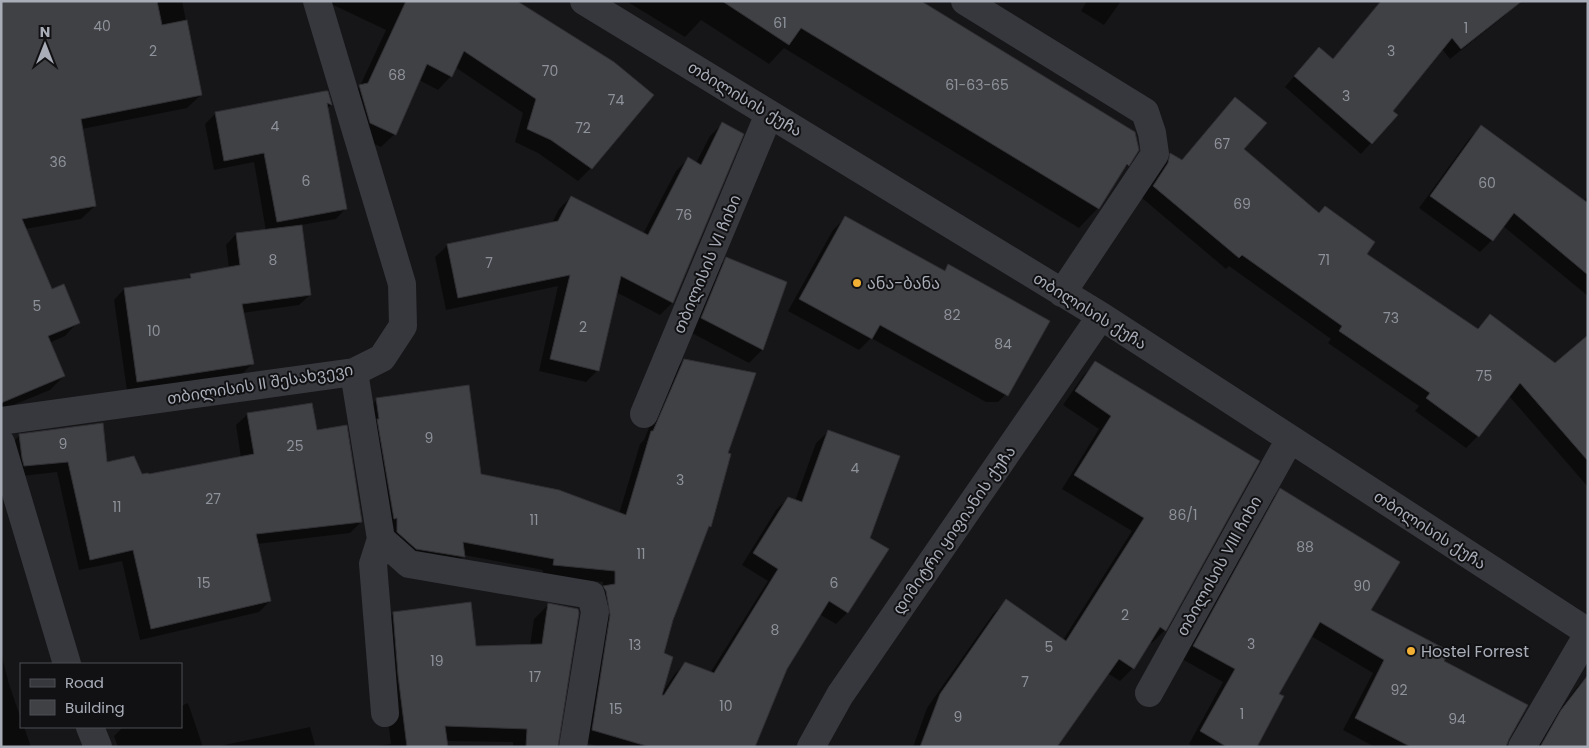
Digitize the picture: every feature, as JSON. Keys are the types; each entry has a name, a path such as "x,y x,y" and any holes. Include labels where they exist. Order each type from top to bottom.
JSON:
{"street":[{"name":"თბილისის II შესახვევი","path":"1,421 354,372 382,358 403,326 402,284 317,1"},
{"name":"თბილისის ქუჩა","path":"584,1 1062,294 1101,316 1588,633"},
{"path":"965,1 1145,112 1152,133 1155,154 1062,294"},
{"name":"თბილისის VI ჩიხი","path":"644,414 770,114"},
{"name":"დიმიტრი ყიფიანის ქუჩა","path":"811,747 840,695 1101,316"},
{"path":"354,372 381,539 373,564 384,713"},
{"name":"თბილისის VIII ჩიხი","path":"1149,693 1290,438"},
{"path":"1,443 68,663"},
{"path":"381,539 409,564 591,595 595,612 573,747"},
{"path":"1522,747 1588,633"},
{"path":"90,728 98,747"}],"building":[{"path":"1,1 157,1 162,25 187,20 202,95 81,119 96,206 22,219 52,289 64,284 80,323 48,336 65,376 1,403"},
{"path":"406,1 517,1 614,62 654,95 592,169 551,140 527,129 536,99 464,51 452,77 427,64 396,135 370,123 359,85 368,83"},
{"path":"722,1 921,1 1135,132 1139,150 1129,166 1127,164 1099,209 801,28 789,45"},
{"path":"1381,1 1522,1 1461,49 1452,38 1393,111 1398,115 1372,144 1294,76 1319,47 1333,59"},
{"path":"328,91 332,105 327,103 347,209 277,222 264,153 224,161 215,112"},
{"path":"1235,97 1267,123 1244,149 1319,213 1325,206 1375,242 1367,254 1478,329 1490,314 1555,363 1588,335 1588,461 1520,383 1479,437 1426,398 1430,393 1339,331 1342,326 1242,255 1239,258 1153,186 1168,163 1170,153 1182,160"},
{"path":"722,122 744,134 673,303 621,276 599,371 550,359 570,275 458,298 447,244 558,221 571,196 648,235 688,157 701,165"},
{"path":"1481,125 1588,203 1588,275 1514,213 1493,241 1430,196"},
{"path":"845,216 945,271 948,264 1050,321 1008,396 880,325 872,339 799,299"},
{"path":"302,225 311,295 242,304 254,364 137,382 124,288 191,278 190,274 240,265 236,233"},
{"path":"726,257 787,282 763,350 701,318"},
{"path":"684,359 756,373 728,453 731,454 711,527 709,526 673,620 664,653 673,657 662,695 664,695 685,662 714,673 778,569 753,553 788,497 802,502 828,430 900,456 870,538 889,549 848,613 829,601 787,669 755,747 650,747 592,730 610,615 606,591 603,586 615,584 615,571 553,565 554,559 463,542 465,557 416,549 397,532 397,518 394,519 377,419 379,419 376,398 469,385 481,474 559,490 626,515 651,431 653,431"},
{"path":"1095,361 1260,461 1166,631 1160,627 1134,669 1119,659 1057,747 920,747 940,694 1006,599 1066,641 1144,518 1074,475 1111,416 1075,391"},
{"path":"312,403 317,430 347,425 362,522 256,534 271,601 151,629 133,550 90,560 68,462 24,466 22,458 19,434 103,423 107,462 134,456 142,474 149,474 254,454 247,413"},
{"path":"1280,488 1400,562 1371,610 1449,651 1444,661 1528,705 1506,747 1411,747 1355,718 1384,660 1320,622 1279,694 1284,696 1257,747 1227,747 1200,731 1235,669 1193,646"},
{"path":"471,602 476,646 542,644 548,603 578,609 579,613 558,747 526,747 527,729 445,726 448,747 407,747 398,675 393,612"},
{"path":"1588,675 1588,747 1540,747 1561,710"}],"place":[{"name":"ანა-ბანა","path":"857,283"},
{"name":"Hostel Forrest","path":"1411,651"}]}
